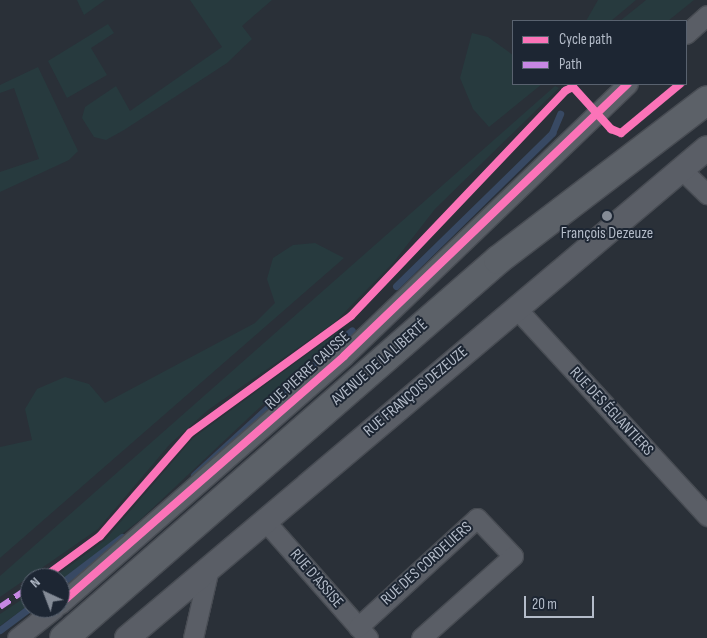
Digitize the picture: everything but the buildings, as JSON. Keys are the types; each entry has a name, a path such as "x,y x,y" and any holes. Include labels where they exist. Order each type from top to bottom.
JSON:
{"main road":[{"name":"AVENUE DE LA LIBERTÉ","path":"64,638 498,260 707,100"}],"street":[{"path":"687,33 707,15"},
{"name":"RUE PIERRE CAUSSE","path":"70,595 344,356 627,85"},
{"name":"RUE FRANÇOIS DEZEUZE","path":"127,638 515,308 707,148"},
{"path":"682,170 707,194"},
{"name":"RUE DES ÉGLANTIERS","path":"515,308 707,516"},
{"name":"RUE DES CORDELIERS","path":"363,633 477,518 513,556 421,638"},
{"name":"RUE D'ASSISE","path":"265,520 363,633"},
{"path":"193,638 209,568"},
{"path":"17,638 42,618"}],"green space":[{"path":"77,0 105,0 84,15"},
{"path":"190,0 272,0 242,26 252,39 227,63 124,130 106,140 94,137 82,118 85,107 116,86 130,111 222,47"},
{"path":"598,0 636,0 612,20 587,20"},
{"path":"646,0 694,0 669,20 621,20"},
{"path":"108,24 114,33 91,48 107,75 67,98 48,61"},
{"path":"472,33 488,37 512,54 512,85 541,85 489,127 473,109 460,78"},
{"path":"38,67 78,151 69,160 0,192 0,172 39,159 14,88 0,93 0,85"},
{"path":"555,86 559,88 435,209 393,263 335,322 208,410 170,444 98,529 42,568 20,568 20,583 0,597 0,576"},
{"path":"315,243 344,258 0,558 0,447 32,440 25,409 37,389 65,377 89,384 105,403 255,323 275,303 267,279 273,258 293,245"},
{"path":"346,326 140,520 70,574 70,568 67,568 105,540 193,438"},
{"path":"20,601 20,611 0,626 0,614"}],"waterway":[{"path":"396,286 552,133 560,114"},
{"path":"194,475 352,330"},
{"path":"70,576 122,537"},
{"path":"0,630 20,615"}],"marked path":[{"path":"0,607 20,594"}],"cycle path":[{"path":"70,595 344,356 627,85"},
{"path":"57,568 100,536 190,433 351,316 565,91 573,87 611,129 621,133 679,85"}],"place":[{"name":"François Dezeuze","path":"607,216"}]}
